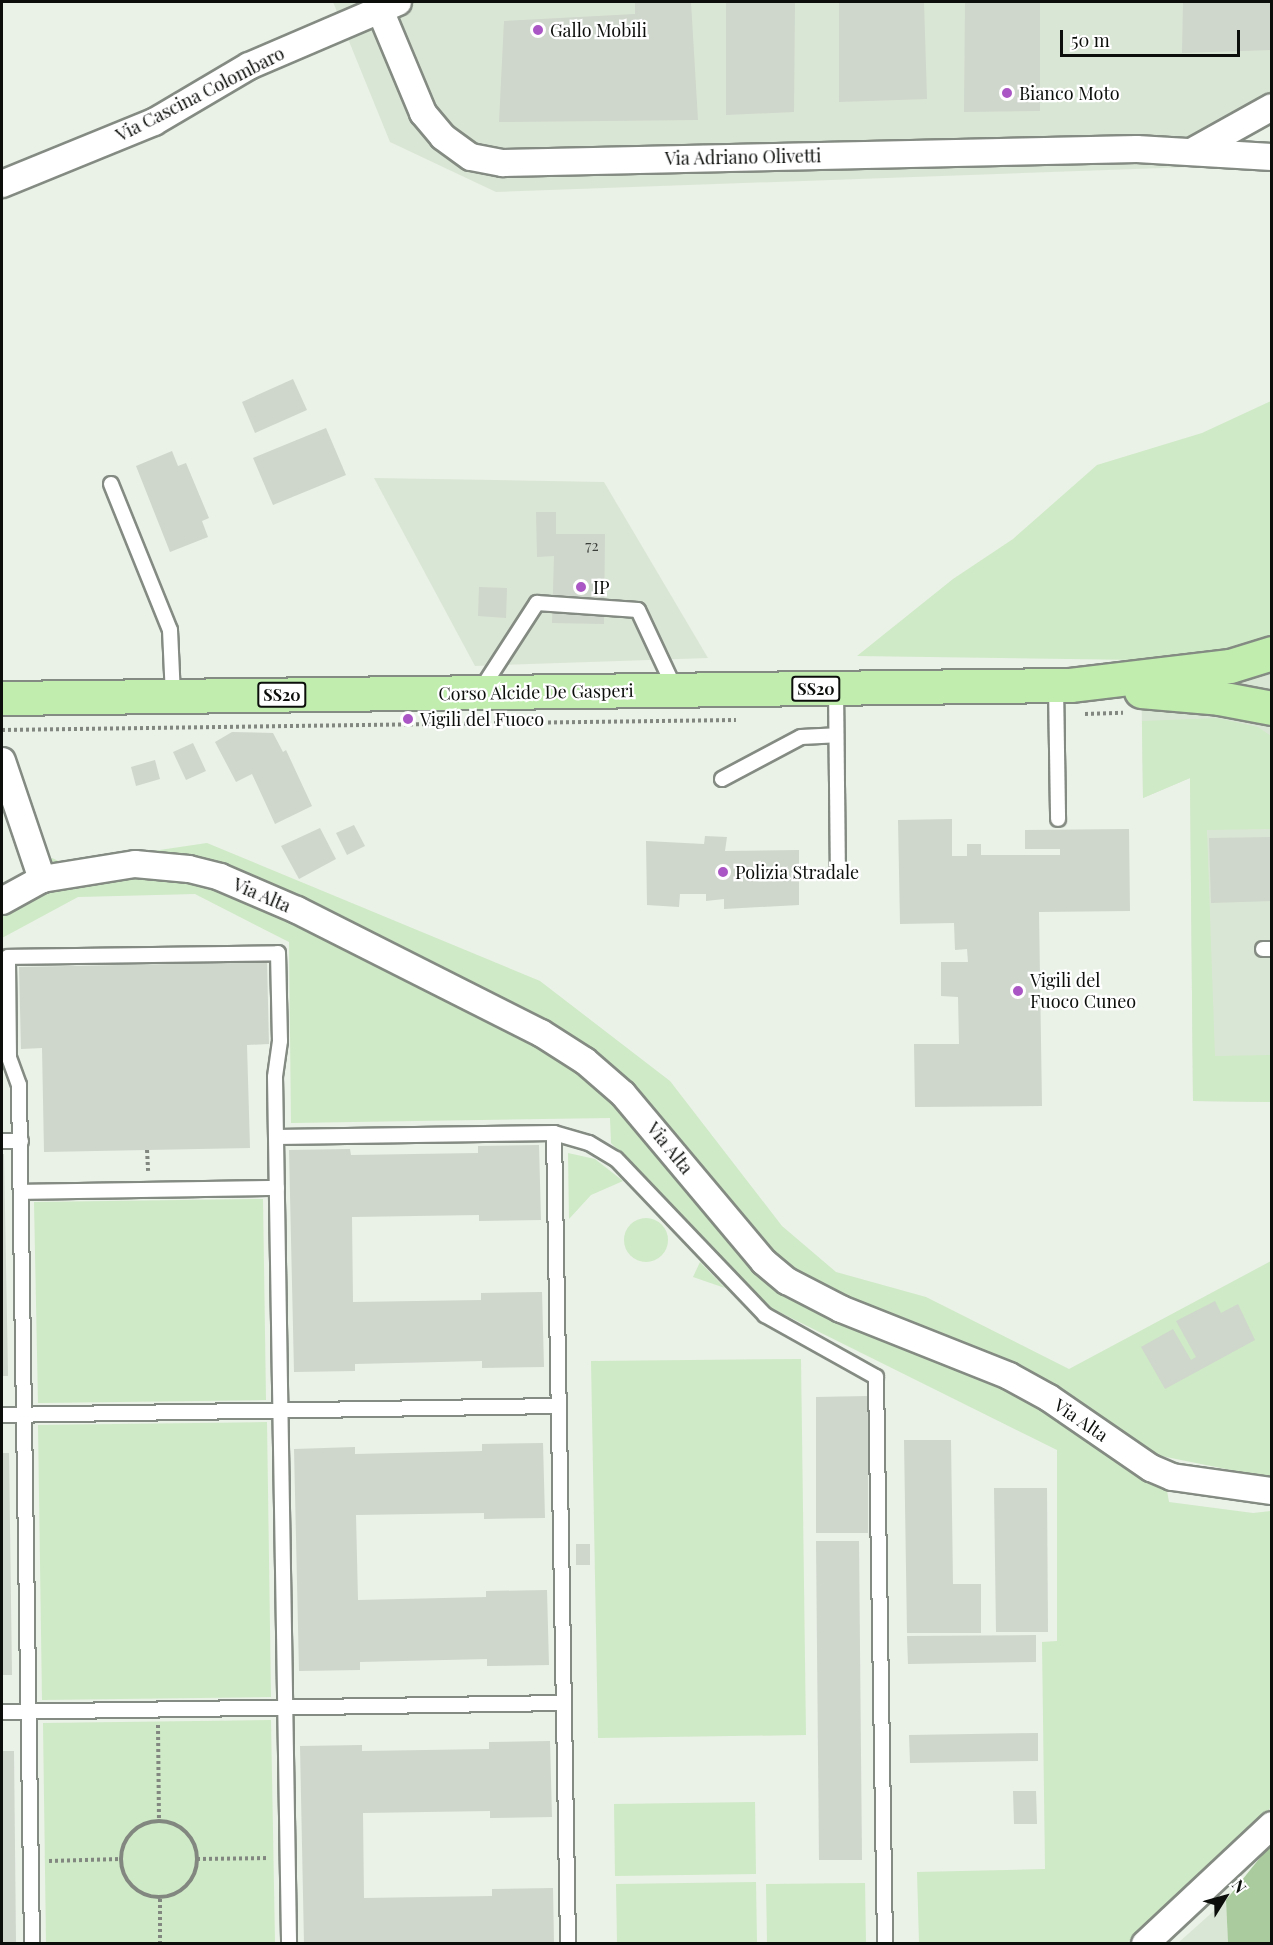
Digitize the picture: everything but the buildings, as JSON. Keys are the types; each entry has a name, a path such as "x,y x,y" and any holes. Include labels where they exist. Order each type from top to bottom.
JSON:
{"main road":[{"name":"Corso Alcide De Gasperi","path":"1061,695 1230,666 1272,653"},
{"name":"Corso Alcide De Gasperi","path":"2,698 836,688 1219,698 1272,708"}],"street":[{"name":"Via Adriano Olivetti","path":"389,6 423,113 443,137 471,157 503,163 1193,151 1235,158 1272,157"},
{"name":"Via Cascina Colombaro","path":"2,184 154,122 249,66 389,6"},
{"name":"Via Adriano Olivetti","path":"1193,151 1272,107"},
{"path":"2,761 42,879"},
{"name":"Via Alta","path":"2,901 42,879 113,866 189,869 220,877 297,910 394,956 541,1033 585,1061 623,1094 764,1262 786,1281 841,1309 1009,1376 1049,1398 1151,1468 1172,1477 1272,1491"},
{"path":"1145,1944 1262,1841 1272,1825"}],"lane":[{"path":"111,484 170,630 173,696"},
{"path":"478,693 537,603 638,610 676,691"},
{"path":"836,688 838,872"},
{"path":"1058,819 1061,695"},
{"path":"722,779 801,737 836,735"},
{"path":"32,1944 21,1141 19,1084 9,1057 8,957 278,953 280,1041 275,1077 289,1944"},
{"path":"276,1137 554,1133 589,1143 616,1160 765,1316 876,1377 885,1944"},
{"path":"554,1133 568,1944"},
{"path":"2,1141 21,1141"},
{"path":"21,1192 277,1188"},
{"path":"2,1414 559,1406"},
{"path":"2,1712 564,1703"}],"path":[{"path":"1061,695 1132,713"},
{"path":"2,730 745,720"},
{"path":"158,1709 159,1821"},
{"path":"159,1821 187,1831 197,1859 188,1884 176,1893 160,1897 133,1886 124,1875 120,1859 130,1832 159,1821"},
{"path":"197,1859 288,1858"},
{"path":"30,1861 120,1859"},
{"path":"160,1897 160,1944"}],"shaded area":[{"path":"333,2 1271,2 1271,118 1220,144 1219,166 496,192 390,142"},
{"path":"374,478 604,482 708,658 475,666"},
{"path":"1271,647 1271,1102 1193,1101 1190,778 1143,798 1141,660"},
{"path":"1226,1900 1228,1943 1178,1943"}],"green space":[{"path":"1271,401 1272,647 1141,660 857,656 953,579 1013,539 1097,465 1202,433"},
{"path":"1217,718 1258,727 1271,736 1271,829 1207,830 1215,1056 1271,1055 1271,1102 1193,1101 1190,778 1143,798 1142,721"},
{"path":"207,843 540,981 670,1081 782,1226 836,1272 926,1297 1069,1369 1271,1261 1271,1478 1161,1456 1169,1502 1253,1513 1271,1511 1271,1807 1267,1812 1127,1943 919,1943 917,1872 1045,1869 1042,1642 1057,1641 1057,1450 769,1307 611,1143 610,1118 291,1123 289,942 195,894 78,897 2,938 2,890 52,858 65,864"},
{"path":"568,1153 595,1159 623,1181 591,1195 569,1219"},
{"path":"263,1199 266,1400 38,1403 34,1202"},
{"path":"646,1218 661,1225 668,1240 661,1255 646,1262 631,1255 624,1240 631,1225"},
{"path":"700,1262 725,1288 693,1277"},
{"path":"801,1359 806,1735 598,1738 591,1361"},
{"path":"267,1422 271,1697 42,1700 38,1425"},
{"path":"271,1720 275,1943 46,1943 43,1723"},
{"path":"755,1802 756,1874 615,1876 614,1804"},
{"path":"1271,1844 1271,1943 1228,1943 1226,1900"},
{"path":"756,1882 757,1943 617,1943 616,1884"},
{"path":"865,1883 866,1943 767,1943 766,1884"}],"place":[{"name":"Gallo Mobili","path":"538,30"},
{"name":"Bianco Moto","path":"1007,93"},
{"name":"IP","path":"581,587"},
{"name":"Vigili del Fuoco","path":"408,719"},
{"name":"Polizia Stradale","path":"723,872"},
{"name":"Vigili del Fuoco Cuneo","path":"1018,991"}]}
